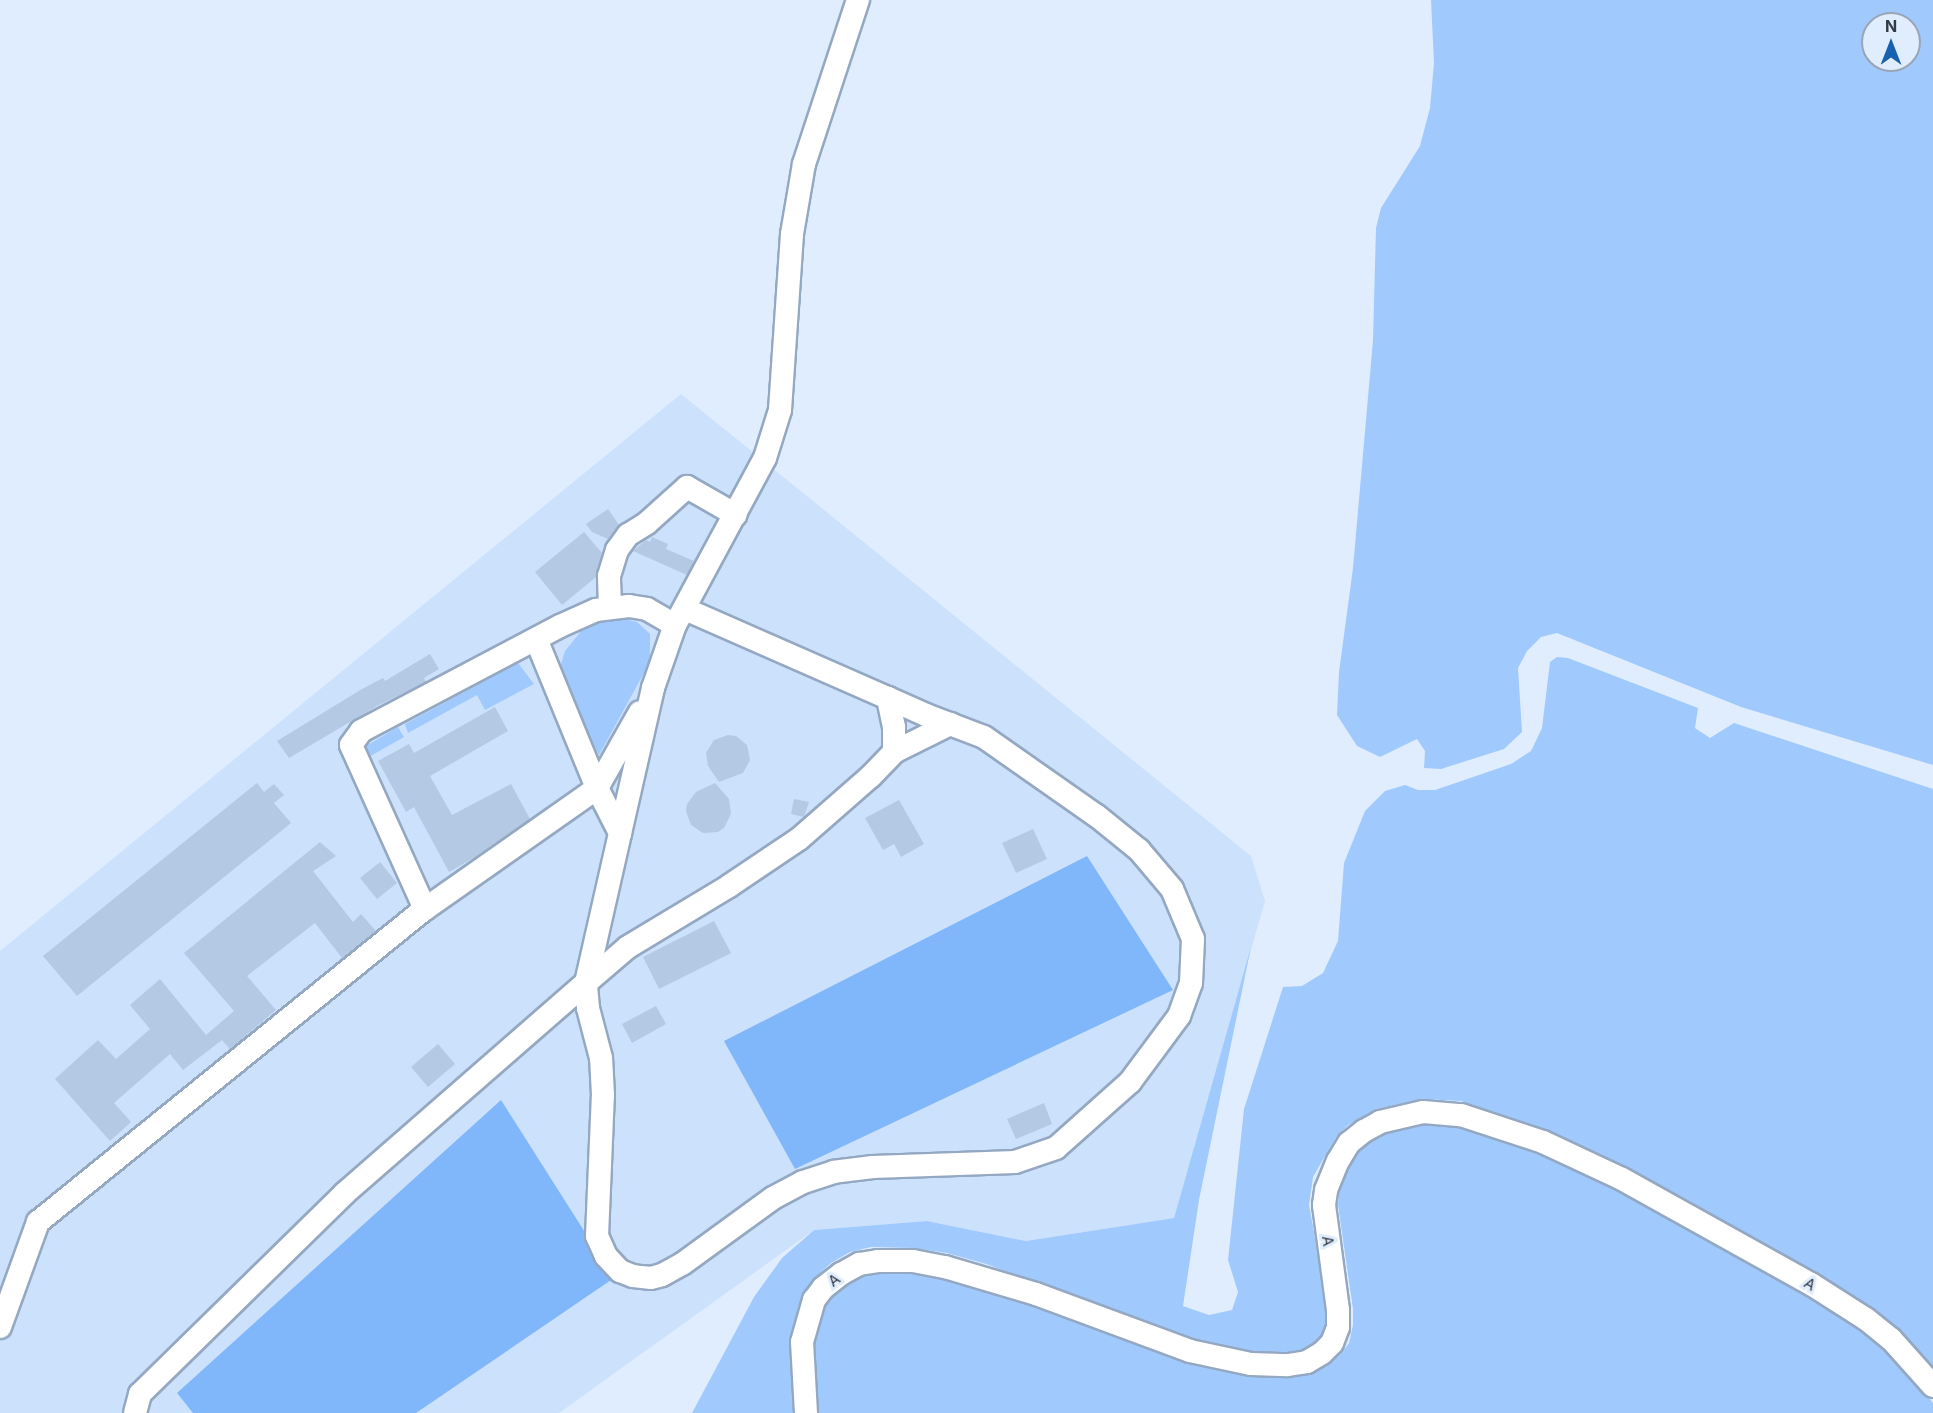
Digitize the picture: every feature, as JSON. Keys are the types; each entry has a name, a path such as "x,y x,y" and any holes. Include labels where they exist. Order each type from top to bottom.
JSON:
{"street":[{"path":"425,909 351,745 361,731 596,610 610,607 647,609 680,617 984,737 1097,816 1139,850 1172,889 1192,939 1191,982 1179,1016 1130,1082 1056,1148 1015,1162 873,1167 834,1172 803,1182 772,1198 681,1264 662,1275 651,1278 633,1276 620,1271 606,1256 597,1236 603,1095 601,1058 588,1008 586,982 654,688 680,617 765,458 780,410 792,234 804,164 858,0"},
{"path":"610,607 609,576 617,550 628,535 647,523 687,487 736,515"},
{"path":"536,639 597,788 620,833"},
{"path":"0,1327 38,1222 425,909 597,788 654,688"},
{"path":"888,698 894,727 894,752"},
{"path":"122,1413 137,1404 345,1193 628,946 729,886 799,839 863,783 894,752 950,724"},
{"name":"A","path":"806,1413 802,1342 814,1300 823,1288 841,1274 859,1264 878,1261 913,1261 945,1267 1036,1294 1190,1351 1251,1364 1288,1365 1307,1362 1322,1353 1332,1342 1338,1327 1338,1310 1324,1205 1326,1190 1338,1161 1350,1143 1364,1131 1380,1122 1423,1112 1461,1115 1543,1142 1622,1179 1811,1284 1866,1319 1891,1339 1933,1386"}],"shaded area":[{"path":"1431,0 1933,0 1933,765 1741,707 1557,633 1541,637 1527,651 1518,668 1522,732 1504,749 1441,769 1424,768 1425,751 1417,739 1380,757 1357,746 1337,715 1339,672 1353,568 1373,340 1376,228 1381,208 1420,146 1430,108 1434,63"},
{"path":"681,394 1251,856 1265,901 1174,1218 1026,1241 927,1221 814,1230 559,1413 0,1413 0,951"},
{"path":"621,618 637,622 650,634 650,662 599,755 562,691 561,664 565,651 582,630 596,623"},
{"path":"1557,657 1568,658 1698,708 1695,728 1710,738 1734,723 1933,789 1933,1367 1899,1330 1874,1309 1625,1167 1546,1132 1461,1101 1423,1099 1376,1109 1348,1125 1336,1137 1313,1177 1309,1205 1328,1309 1323,1338 1304,1352 1288,1356 1252,1354 1191,1341 986,1264 947,1253 912,1248 871,1247 850,1252 831,1263 812,1280 802,1296 789,1342 795,1413 692,1413 754,1297 782,1258 814,1230 927,1221 1026,1241 1174,1218 1251,947 1199,1200 1183,1306 1209,1315 1232,1310 1238,1292 1228,1260 1244,1109 1283,987 1302,986 1323,973 1338,941 1344,863 1365,811 1385,791 1405,785 1418,790 1435,790 1511,764 1531,751 1542,728 1550,662"},
{"path":"518,663 534,684 485,710 477,695 408,733 405,724"},
{"path":"398,727 404,737 367,758 361,749"},
{"path":"1087,856 1173,990 795,1169 724,1041"},
{"path":"501,1100 614,1278 416,1413 193,1413 177,1393"},
{"path":"1442,1119 1537,1151 1616,1187 1805,1292 1882,1346 1909,1372 1933,1403 1933,1413 818,1413 814,1380 815,1343 824,1303 833,1291 845,1283 877,1272 912,1272 944,1277 1030,1302 1169,1357 1199,1365 1261,1375 1308,1371 1324,1365 1340,1355 1349,1343 1353,1325 1353,1309 1338,1205 1339,1191 1357,1149 1370,1136"}],"building":[{"path":"608,509 619,525 608,539 592,532 586,524"},
{"path":"584,532 602,553 596,577 562,605 535,572"},
{"path":"652,537 668,544 666,549 694,561 687,575 633,551 646,540 650,542"},
{"path":"430,654 439,669 424,678 426,682 377,706 289,758 277,741 362,689 383,678 385,681"},
{"path":"495,707 508,731 430,776 452,815 511,784 530,819 449,872 414,807 406,812 378,761 409,744 414,753"},
{"path":"728,735 736,736 747,745 750,760 743,773 719,782 708,766 706,753 714,740"},
{"path":"257,783 264,792 274,784 284,795 274,803 291,823 77,996 43,956"},
{"path":"715,783 729,799 731,814 724,828 718,832 703,833 691,825 686,811 687,804 696,792"},
{"path":"794,799 809,802 804,817 791,814"},
{"path":"899,800 924,844 901,857 894,844 883,850 865,818"},
{"path":"1033,829 1047,859 1016,873 1002,843"},
{"path":"320,842 336,856 313,871 353,922 361,914 376,931 342,958 315,923 247,976 276,1010 230,1049 222,1040 183,1070 170,1054 114,1103 131,1122 110,1141 55,1079 98,1040 116,1059 150,1029 130,1005 160,979 206,1035 234,1011 184,953"},
{"path":"380,862 397,883 377,899 360,878"},
{"path":"714,921 731,953 659,989 643,957"},
{"path":"656,1006 666,1024 632,1043 622,1024"},
{"path":"438,1044 455,1064 428,1087 411,1067"},
{"path":"1044,1103 1052,1124 1016,1139 1007,1119"}]}
